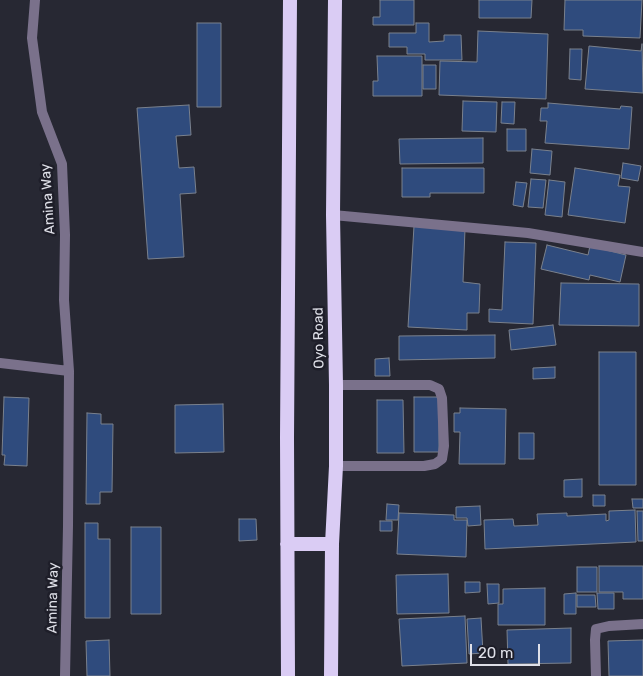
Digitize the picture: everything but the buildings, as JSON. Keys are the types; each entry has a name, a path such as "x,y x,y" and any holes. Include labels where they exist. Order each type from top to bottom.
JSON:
{"highway":[{"path":"288,676 290,0"},
{"name":"Oyo Road","path":"331,676 332,544 336,466 333,215 336,0"},
{"path":"287,544 332,544"}],"street":[{"name":"Amina Way","path":"36,0 32,38 42,112 62,164 65,235 64,300 69,371 65,676"},
{"path":"333,215 528,233 643,252"},
{"path":"0,363 69,371"},
{"path":"336,385 430,385 439,389 442,398 444,446 442,459 435,464 424,466 336,466"},
{"path":"596,676 596,629 609,626 643,624"}]}
